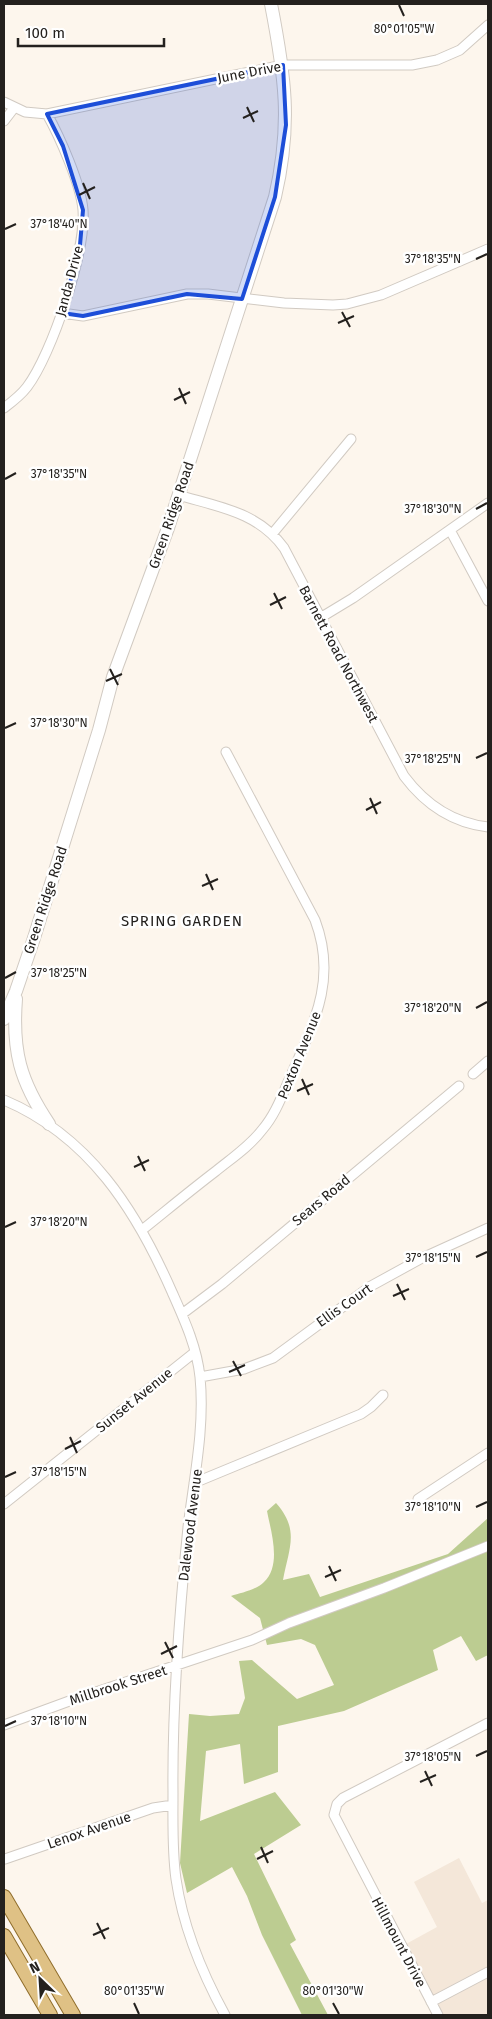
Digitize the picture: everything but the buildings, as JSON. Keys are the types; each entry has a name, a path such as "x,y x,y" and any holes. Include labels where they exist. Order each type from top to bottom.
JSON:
{"main road":[{"path":"4,1897 73,2015"},
{"path":"4,1936 50,2015"}],"street":[{"name":"Green Ridge Road","path":"4,1019 16,991 99,730 113,677 178,495 275,197 281,172 286,125 282,65 271,4"},
{"name":"June Drive","path":"4,102 14,108 31,113 47,114 282,65 412,65 437,60 460,50 488,25"},
{"path":"4,121 14,108"},
{"name":"Janda Drive","path":"4,408 26,389 32,379 62,313 80,245 83,210 80,197 63,146 47,114"},
{"path":"62,313 83,316 187,294 208,294 242,299 334,305 347,304 380,295 488,249"},
{"path":"273,533 351,439"},
{"name":"Barnett Road Northwest","path":"178,495 246,516 263,524 273,533 284,548 394,759 414,789 423,799 446,814 464,822 488,827"},
{"path":"320,618 353,598 488,503"},
{"path":"450,530 488,600"},
{"name":"Pexton Avenue","path":"142,1230 240,1152 262,1131 275,1112 317,1015 322,992 324,958 322,939 317,926 226,752"},
{"path":"16,991 14,1019 18,1064 32,1096 49,1124"},
{"path":"473,1074 488,1061"},
{"name":"Sears Road","path":"182,1314 222,1284 459,1086"},
{"name":"Dalewood Avenue","path":"4,1100 49,1124 83,1153 119,1195 142,1230 182,1314 195,1352 200,1376 200,1422 176,1666 173,1804 174,1857 176,1880 185,1920 205,1977 225,2015"},
{"name":"Ellis Court","path":"200,1376 244,1370 273,1358 371,1286 416,1262 488,1228"},
{"name":"Sunset Avenue","path":"4,1504 195,1352"},
{"path":"194,1483 361,1414 383,1395"},
{"path":"418,1499 488,1453"},
{"name":"Millbrook Street","path":"4,1725 252,1640 289,1623 384,1588 488,1546"},
{"name":"Hillmount Drive","path":"438,2015 334,1815 337,1804 343,1798 488,1723"},
{"name":"Lenox Avenue","path":"5,1860 144,1811 173,1804"},
{"path":"431,2002 488,1972"}],"highlighted area":[{"path":"283,65 286,125 275,197 242,299 187,294 83,316 62,313 80,245 83,210 63,146 47,114"}],"shaded area":[{"path":"459,1858 482,1903 488,1900 488,2015 444,2015 406,1944 437,1927 414,1882"}],"green space":[{"path":"276,1503 288,1522 291,1540 283,1580 309,1574 320,1597 448,1554 488,1518 488,1655 476,1661 461,1636 433,1650 438,1670 344,1711 278,1726 278,1772 244,1784 240,1744 206,1751 200,1821 275,1792 301,1825 254,1854 296,1940 290,1944 328,2015 302,2015 262,1935 247,1896 232,1867 187,1893 180,1863 189,1714 210,1716 239,1714 245,1698 239,1661 252,1660 297,1699 334,1685 315,1645 301,1639 267,1645 260,1618 231,1596 257,1587 264,1582 273,1567 273,1538 267,1511"}],"district":[{"name":"SPRING GARDEN","path":"182,921"}]}
